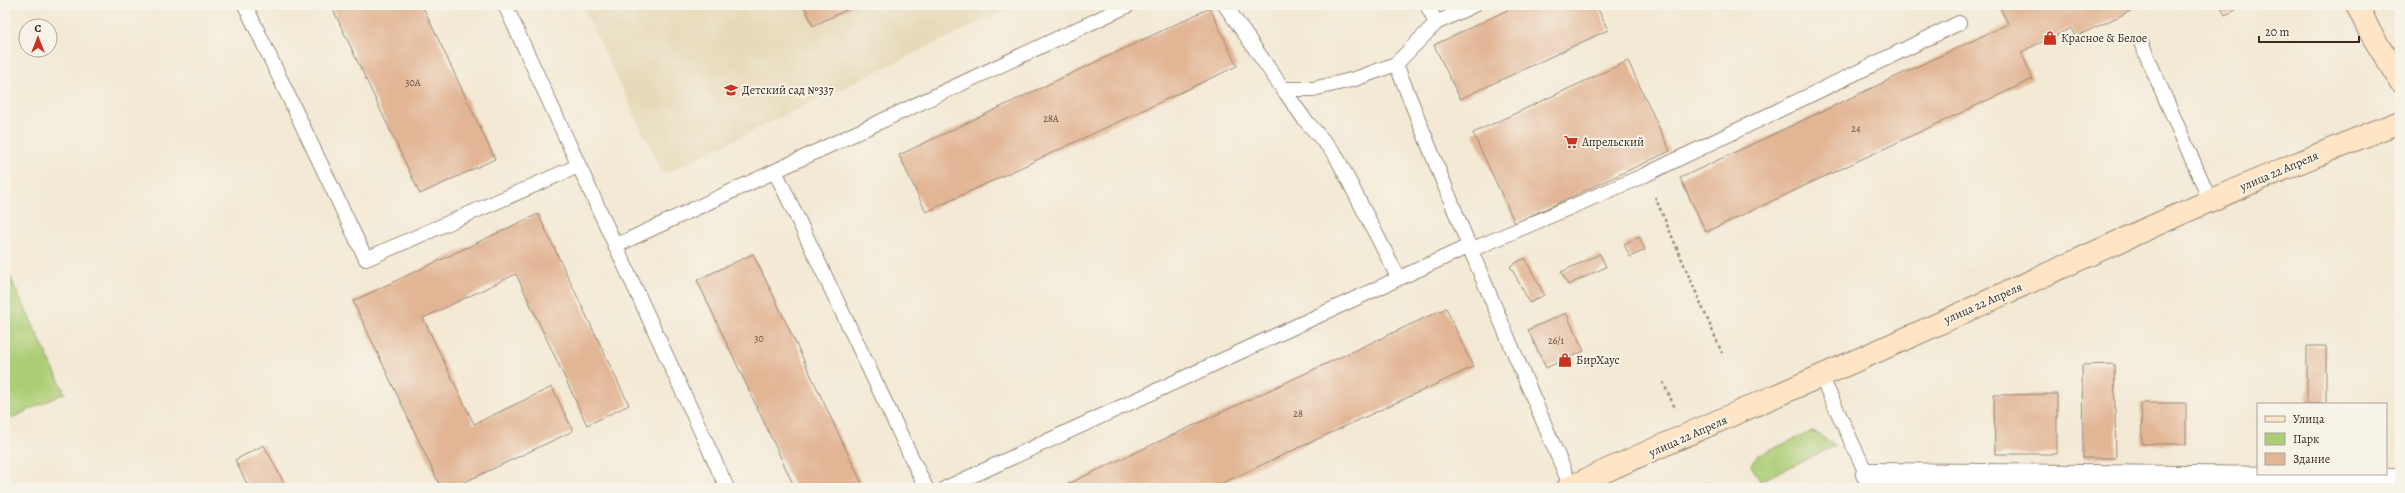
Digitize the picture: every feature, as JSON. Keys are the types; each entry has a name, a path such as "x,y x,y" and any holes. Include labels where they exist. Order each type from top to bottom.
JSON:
{"main road":[{"path":"2357,5 2370,32 2400,81"},
{"name":"улица 22 Апреля","path":"1570,487 1821,376 2210,200 2400,122"}],"street":[{"path":"1870,481 2400,479"}],"lane":[{"path":"245,5 366,259 578,166"},
{"path":"505,5 727,488"},
{"path":"615,246 1129,5"},
{"path":"1225,5 1305,120 1335,154 1398,277"},
{"path":"1427,5 1436,23"},
{"path":"1283,89 1313,89 1355,79 1396,64 1436,23 1474,5"},
{"path":"946,488 1398,277 1645,175 1959,23"},
{"path":"2142,44 2210,200"},
{"path":"1396,64 1470,248 1570,487"},
{"path":"775,171 926,488"},
{"path":"1821,376 1870,481"}],"path":[{"path":"1645,175 1722,353"},
{"path":"1663,382 1678,413"},
{"path":"1709,482 1712,488"}],"shaded area":[{"name":"Детский сад №337","path":"582,5 1015,5 663,174"}],"green space":[{"path":"5,266 65,393 5,421"},
{"path":"1811,432 1820,435 1835,446 1760,481 1751,465 1758,455"}],"building":[{"path":"331,5 422,5 495,159 420,194"},
{"path":"804,5 857,5 813,26"},
{"path":"1518,5 1596,5 1608,30 1460,99 1434,45"},
{"path":"1999,5 2143,5 2075,37 2071,28 2021,52 2033,79 1706,232 1680,178 2008,24"},
{"path":"2220,5 2246,5 2225,15"},
{"path":"1210,8 1237,66 926,212 899,155"},
{"name":"Апрельский","path":"1628,61 1670,151 1515,223 1473,133"},
{"path":"538,214 629,405 587,425 516,274 423,318 474,424 552,387 573,431 452,488 441,488 353,301"},
{"path":"1639,237 1645,250 1630,257 1624,244"},
{"path":"753,254 864,488 795,488 697,280"},
{"path":"1600,254 1606,267 1568,285 1561,272"},
{"path":"1525,258 1544,295 1530,303 1510,266"},
{"path":"1446,308 1473,367 1212,488 1059,488"},
{"path":"1566,313 1584,351 1546,368 1528,330"},
{"path":"2307,346 2326,346 2326,403 2307,403"},
{"path":"2114,364 2116,458 2083,458 2082,365"},
{"path":"2057,394 2057,454 1995,454 1994,395"},
{"path":"2141,403 2186,403 2186,444 2142,444"},
{"path":"264,445 285,485 281,488 249,488 235,460"}],"place":[{"name":"Красное & Белое","path":"2050,38"},
{"name":"Детский сад №337","path":"731,90"},
{"name":"Апрельский","path":"1571,142"},
{"name":"БирХаус","path":"1565,360"}]}
